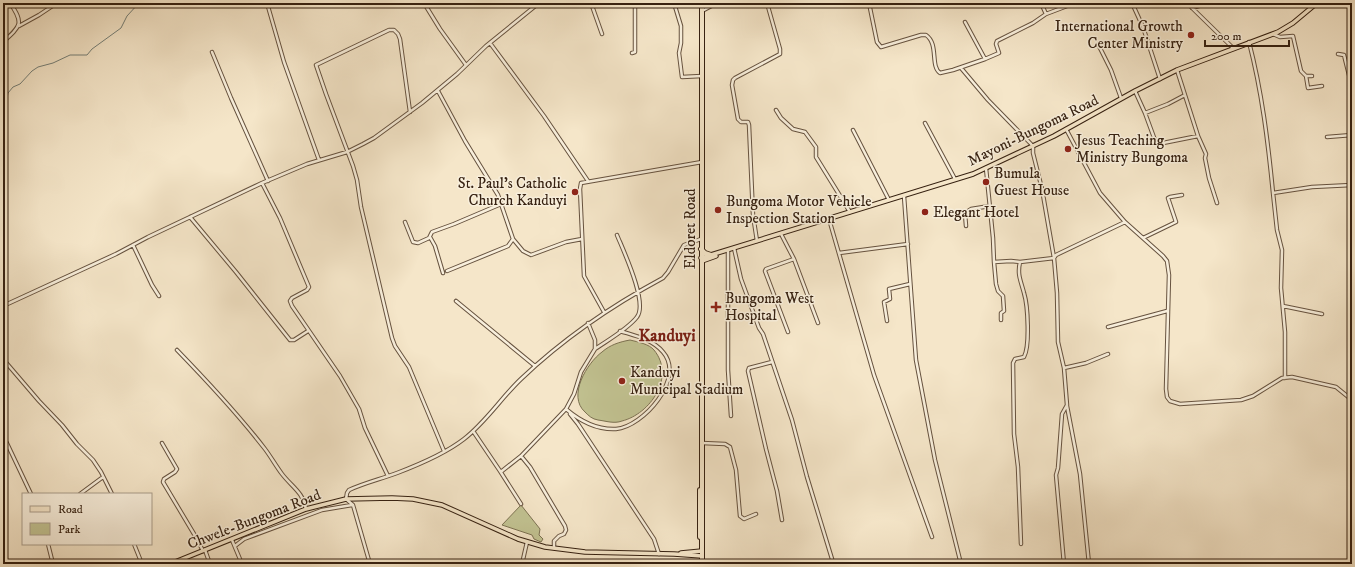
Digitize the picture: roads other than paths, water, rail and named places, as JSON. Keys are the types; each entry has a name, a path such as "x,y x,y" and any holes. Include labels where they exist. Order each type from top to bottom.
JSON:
{"highway":[{"name":"Eldoret Road","path":"701,564 702,3"},
{"path":"701,249 705,253 711,255"}],"main road":[{"name":"Mayoni-Bungoma Road","path":"723,252 956,180 986,168 1033,146 1121,98 1177,70 1273,34 1293,23 1318,3"},
{"path":"702,260 711,255 723,252"},
{"path":"702,260 723,252"},
{"name":"Chwele-Bungoma Road","path":"170,564 306,509 346,499 392,498 432,502 442,505 527,542 554,549 600,553 701,554"}],"street":[{"path":"10,3 19,18 19,26"},
{"path":"3,42 19,26 57,3"},
{"path":"267,3 286,68 319,160"},
{"path":"424,3 440,29 466,65"},
{"path":"3,306 262,183 319,160 347,152 374,138 438,91 490,43 539,3"},
{"path":"591,3 602,34"},
{"path":"632,53 635,52 636,38 635,3"},
{"path":"674,3 682,26 679,53 682,77 702,76"},
{"path":"702,12 717,3"},
{"path":"757,241 753,215 754,199 749,125 748,122 741,122 738,119 732,85 735,78 780,54 780,49 767,3"},
{"path":"869,3 878,46 881,48 924,34 928,36 933,44 938,72 942,73 961,68 999,53 996,44 997,41 1033,23 1046,14 1075,3"},
{"path":"1041,3 1046,14"},
{"path":"1132,3 1143,27 1160,78"},
{"path":"1187,3 1233,48"},
{"path":"1192,8 1209,3"},
{"path":"965,22 985,59"},
{"path":"410,112 400,39 397,32 394,30 391,30 317,64 316,68 357,180 361,207 392,338 395,346 409,367 444,450"},
{"path":"1273,34 1280,37 1293,36 1301,71 1306,76 1308,88 1322,86"},
{"path":"1249,42 1259,85 1268,142 1277,230 1282,250 1281,282 1285,332 1285,378"},
{"path":"490,43 544,116 588,181"},
{"path":"1098,44 1111,70 1121,98"},
{"path":"212,52 268,181"},
{"path":"1338,54 1344,55 1352,87"},
{"path":"961,68 988,100 1033,146 1033,153 1042,189 1054,258 1057,293 1058,342 1064,368 1067,405 1080,474 1088,564"},
{"path":"1177,70 1198,136 1206,154 1205,158 1209,178 1217,203"},
{"path":"1306,76 1312,76"},
{"path":"438,91 465,141 496,191 513,239 523,251 531,255 566,242 582,239"},
{"path":"1135,91 1157,144 1198,136"},
{"path":"1145,113 1168,104 1185,95"},
{"path":"776,110 781,118 793,129 805,132 815,144 816,157 850,212"},
{"path":"925,123 956,180"},
{"path":"1066,129 1100,193 1125,222 1159,252 1166,261 1169,275 1166,389 1167,397 1170,401 1180,404 1241,400 1253,396 1277,380 1292,377 1330,385 1342,391 1351,399"},
{"path":"853,130 889,200"},
{"path":"1327,137 1352,135"},
{"path":"604,312 584,276 581,183 702,162"},
{"path":"986,168 996,284 998,291 1002,296 1004,311 1001,313 1001,320"},
{"path":"262,183 278,212 309,287 307,290 292,298 290,301 292,306 349,391 359,409 365,428 388,476"},
{"path":"1273,193 1312,187 1352,185"},
{"path":"1143,238 1176,222 1168,198 1170,196 1182,195"},
{"path":"904,196 916,360 935,460 961,564"},
{"path":"405,222 414,243 418,243 430,236 432,232 501,204"},
{"path":"966,226 965,212 971,209 990,206"},
{"path":"190,217 290,340 294,340 308,331"},
{"path":"829,219 874,376 932,537"},
{"path":"994,262 1020,262 1054,258 1056,255 1125,222"},
{"path":"781,234 794,260 818,323"},
{"path":"500,471 521,456 566,409 574,394 581,372 595,349 630,324 640,312 638,291 618,235"},
{"path":"430,236 435,246 443,273"},
{"path":"447,271 508,246 513,239"},
{"path":"370,564 353,505 346,499 349,490 426,460 463,440 515,385 548,354 604,312 638,291 663,278 684,245 701,239"},
{"path":"839,253 908,244"},
{"path":"133,245 152,285 159,296"},
{"path":"734,248 743,286 759,328 763,334 792,420 832,559"},
{"path":"728,251 728,370 731,416"},
{"path":"788,332 765,271 766,269 794,260"},
{"path":"1020,262 1019,278 1026,300 1028,349 1024,357 1015,359 1013,363 1014,434 1018,466 1021,544"},
{"path":"887,320 884,302 890,299 889,289 910,284"},
{"path":"456,301 535,366"},
{"path":"1282,306 1322,314"},
{"path":"1108,327 1167,311"},
{"path":"588,323 595,340 595,349"},
{"path":"566,409 584,422 604,428 617,428 626,426 636,420 650,409 661,397 670,374 670,366 667,358 655,345 646,339 620,331"},
{"path":"177,350 214,388 265,449 283,475 302,495 305,500 306,509"},
{"path":"1064,368 1086,363 1108,354"},
{"path":"3,359 18,378 93,460 102,472 111,493"},
{"path":"772,362 749,368 748,371 777,491 782,520"},
{"path":"1351,399 1352,385"},
{"path":"1064,564 1056,475 1058,468 1062,414 1067,405"},
{"path":"566,409 578,424 654,539 659,554"},
{"path":"473,431 520,504"},
{"path":"3,435 31,493"},
{"path":"162,443 177,469 163,481 210,564"},
{"path":"701,443 725,444 730,447 736,470 740,516 744,519 756,514"},
{"path":"521,456 530,467 565,526 566,530 564,534 554,541 554,549"},
{"path":"81,493 103,477"},
{"path":"235,546 244,539 322,510 353,505"},
{"path":"262,527 264,532"},
{"path":"232,540 242,564"},
{"path":"522,564 527,542"},
{"path":"48,545 53,564"},
{"path":"134,545 142,564"}],"waterway":[{"path":"3,102 7,99 8,93 13,87 20,84 32,71 38,67 53,63 70,55 87,55 92,49 121,28 127,16 139,3"}],"place":[{"name":"International Growth Center Ministry","path":"1191,35"},
{"name":"Jesus Teaching Ministry Bungoma","path":"1068,149"},
{"name":"Bumula Guest House","path":"986,182"},
{"name":"St. Paul's Catholic Church Kanduyi","path":"575,192"},
{"name":"Bungoma Motor Vehicle Inspection Station","path":"718,210"},
{"name":"Elegant Hotel","path":"925,212"},
{"name":"Bungoma West Hospital","path":"716,307"},
{"name":"Kanduyi Municipal Stadium","path":"622,381"}],"district":[{"name":"Kanduyi","path":"667,335"}]}
